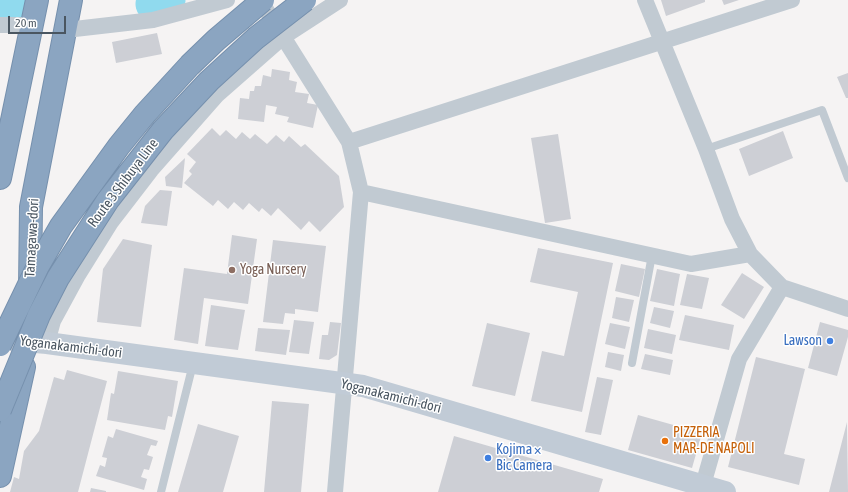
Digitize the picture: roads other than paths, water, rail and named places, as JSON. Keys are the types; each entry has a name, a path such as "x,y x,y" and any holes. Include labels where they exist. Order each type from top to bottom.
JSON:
{"highway":[{"path":"0,178 37,0"},
{"name":"Tamagawa-dori","path":"0,476 38,343 31,207 71,0"},
{"name":"Route 3 Shibuya Line","path":"0,345 38,266 62,226 115,151 145,114 190,65 220,36 262,0"},
{"name":"Route 3 Shibuya Line","path":"0,410 39,315 58,278 112,195 164,130 209,81 256,38 305,0"}],"street":[{"path":"66,30 153,20 227,0"},
{"path":"262,0 283,37 349,142 361,192 346,384 335,492"},
{"path":"38,343 53,321 78,275 111,222 151,170 217,95 283,37 340,0"},
{"path":"645,0 664,42 732,218 750,254 782,287 848,309"},
{"path":"349,142 792,0"},
{"path":"0,25 31,25"},
{"path":"361,192 690,264 736,258 750,254"},
{"path":"702,489 739,359 782,287"},
{"name":"Yoganakamichi-dori","path":"0,339 363,386 702,489 725,492"}],"lane":[{"path":"706,149 822,110 848,178"},
{"path":"632,362 652,255"},
{"path":"161,492 193,363"}],"waterway":[{"path":"153,4 168,0"},
{"path":"0,10 12,10"}],"place":[{"name":"Yoga Nursery","path":"232,270"},
{"name":"Lawson","path":"830,341"},
{"name":"PIZZERIA MAR-DE NAPOLI","path":"665,441"},
{"name":"Kojima × Bic Camera","path":"488,458"}]}
